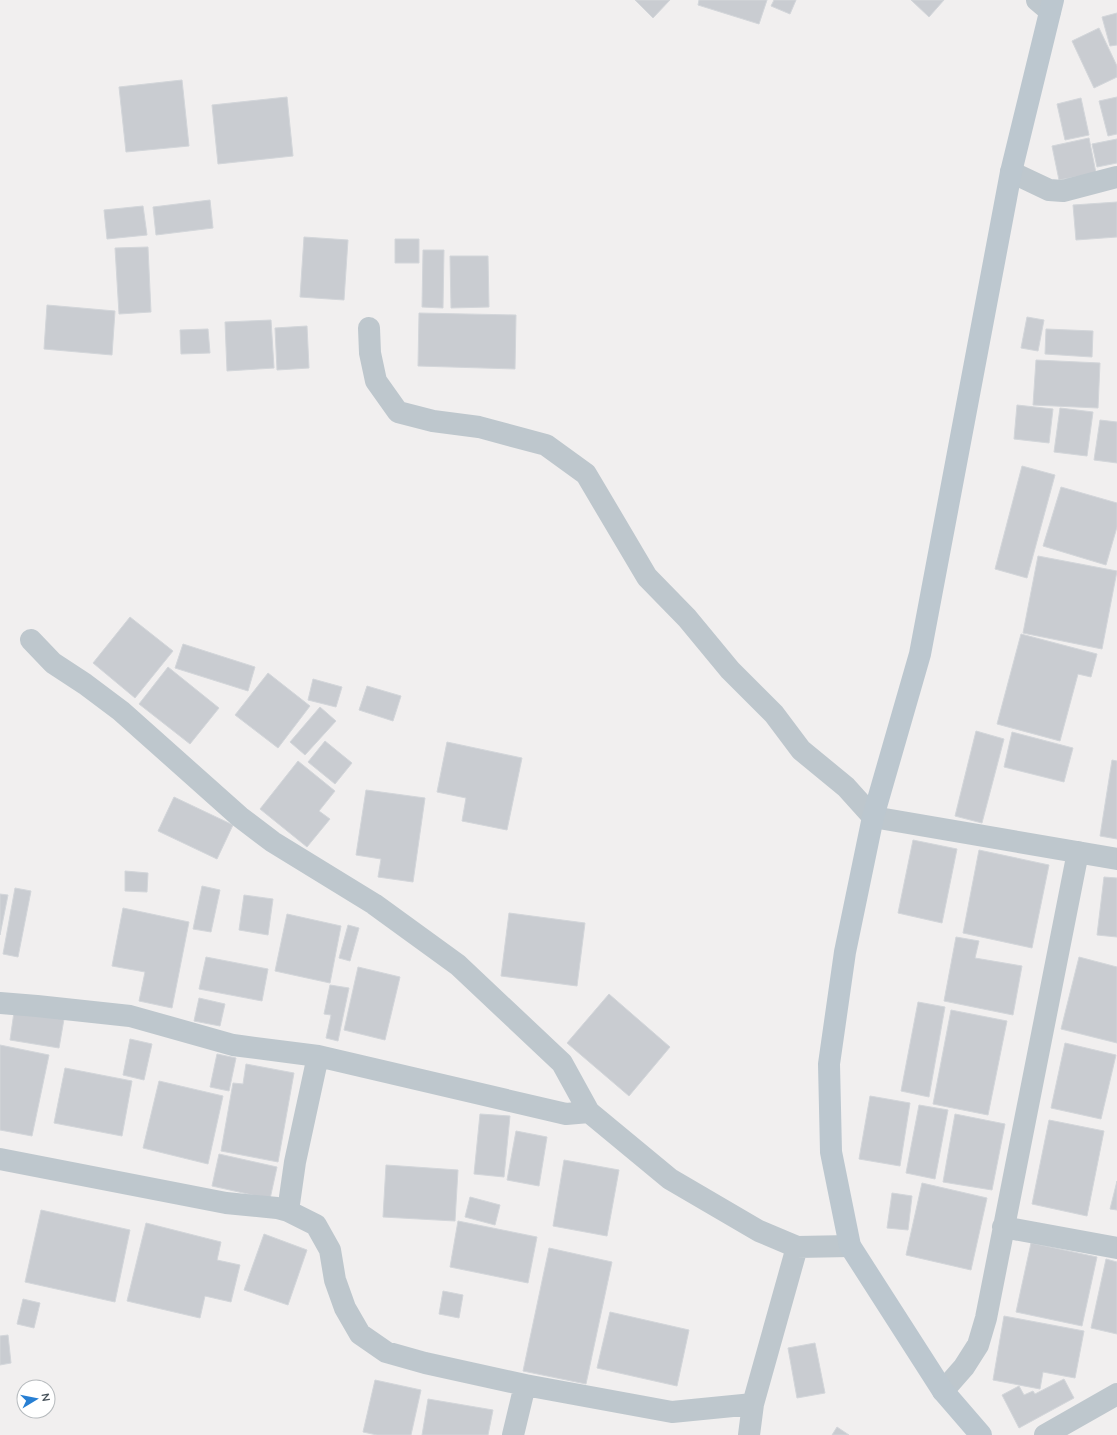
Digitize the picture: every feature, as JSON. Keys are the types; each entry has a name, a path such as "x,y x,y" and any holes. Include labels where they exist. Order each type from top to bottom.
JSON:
{"street":[{"path":"981,1435 943,1391 850,1246 831,1152 829,1064 845,952 873,817 920,654 1011,172 1047,4"},
{"path":"1011,172 1049,190 1063,191 1117,177"},
{"path":"369,328 370,353 376,381 398,412 433,421 479,427 546,444 586,474 647,577 687,618 730,670 774,714 801,750 846,787 873,817 1117,859"},
{"path":"31,640 53,663 85,684 121,711 240,817 273,842 374,904 458,965 562,1063 589,1112 670,1179 759,1231 797,1247 850,1246"},
{"path":"943,1391 964,1367 978,1345 986,1318 1078,852"},
{"path":"0,1003 130,1016 233,1045 318,1056 566,1114 589,1112"},
{"path":"288,1211 295,1162 318,1056"},
{"path":"0,1159 219,1202 288,1211 316,1225 330,1250 335,1280 345,1308 360,1334 386,1352 425,1363 525,1385 672,1412 753,1404"},
{"path":"1003,1226 1117,1248"},
{"path":"749,1435 753,1404 797,1247"},
{"path":"513,1435 525,1385"},
{"path":"1045,1435 1117,1394"}],"building":[{"path":"635,0 670,0 653,18"},
{"path":"699,0 767,0 759,24 698,5"},
{"path":"774,0 796,0 790,14 771,6"},
{"path":"911,0 944,0 929,17"},
{"path":"1117,13 1117,45 1110,46 1102,17"},
{"path":"1099,28 1117,66 1117,77 1094,88 1072,41"},
{"path":"182,80 189,146 126,152 119,87"},
{"path":"287,97 293,156 218,164 212,105"},
{"path":"1117,97 1117,134 1108,136 1099,101"},
{"path":"1081,98 1089,135 1065,140 1057,104"},
{"path":"1089,138 1096,173 1059,180 1052,146"},
{"path":"1117,139 1117,163 1097,167 1092,144"},
{"path":"210,200 213,228 156,235 153,207"},
{"path":"1117,202 1117,237 1076,240 1073,205"},
{"path":"143,206 147,235 107,239 104,210"},
{"path":"304,237 348,240 344,300 300,297"},
{"path":"395,239 419,239 419,263 395,263"},
{"path":"148,247 151,312 119,314 115,248"},
{"path":"423,250 444,250 443,308 422,307"},
{"path":"450,256 488,256 489,307 451,308"},
{"path":"47,305 115,311 112,355 44,349"},
{"path":"419,313 516,315 515,369 418,366"},
{"path":"1027,317 1044,320 1038,351 1021,348"},
{"path":"271,320 274,368 227,371 225,322"},
{"path":"307,326 309,368 277,370 275,328"},
{"path":"208,329 210,353 181,354 180,330"},
{"path":"1046,329 1093,331 1092,357 1045,354"},
{"path":"1036,360 1100,363 1098,408 1033,405"},
{"path":"1017,405 1053,409 1049,443 1014,439"},
{"path":"1060,408 1093,412 1087,456 1054,452"},
{"path":"1100,420 1117,422 1117,463 1094,460"},
{"path":"1022,466 1055,475 1027,578 995,569"},
{"path":"1061,487 1117,503 1117,527 1106,565 1043,546"},
{"path":"1038,556 1117,571 1102,649 1023,633"},
{"path":"130,617 173,651 135,698 93,663"},
{"path":"1021,634 1097,654 1091,677 1078,674 1060,741 997,724"},
{"path":"183,644 255,667 248,691 175,668"},
{"path":"168,667 219,708 190,744 139,704"},
{"path":"268,673 310,706 278,748 235,715"},
{"path":"313,679 342,687 336,707 308,700"},
{"path":"367,686 401,696 393,721 359,710"},
{"path":"320,707 336,721 305,755 290,742"},
{"path":"976,731 1004,739 982,823 955,816"},
{"path":"1012,732 1073,748 1064,782 1004,767"},
{"path":"325,741 352,763 335,784 308,762"},
{"path":"447,742 522,758 507,830 462,821 466,798 437,792"},
{"path":"1112,760 1117,761 1117,839 1100,836"},
{"path":"298,761 335,791 319,811 330,819 307,847 260,809"},
{"path":"366,790 425,798 413,882 378,877 381,859 356,855"},
{"path":"174,797 233,825 217,859 158,831"},
{"path":"913,840 957,849 942,923 898,913"},
{"path":"979,850 1049,865 1032,948 963,933"},
{"path":"125,871 148,873 147,892 125,891"},
{"path":"1104,877 1117,878 1117,937 1097,935"},
{"path":"202,886 220,890 211,932 193,929"},
{"path":"15,888 31,891 18,957 3,954"},
{"path":"0,894 8,895 0,935"},
{"path":"244,895 273,899 268,935 239,930"},
{"path":"123,908 189,922 172,1008 139,1001 145,972 112,966"},
{"path":"509,913 585,923 577,986 501,976"},
{"path":"287,914 341,926 330,983 275,971"},
{"path":"348,925 359,928 350,961 339,958"},
{"path":"956,937 979,941 975,958 1022,966 1013,1015 944,1001"},
{"path":"206,957 268,969 262,1001 199,989"},
{"path":"1079,957 1117,967 1117,1043 1061,1029"},
{"path":"358,967 400,977 385,1040 344,1030"},
{"path":"330,985 349,988 338,1041 326,1038 331,1015 324,1014"},
{"path":"609,994 670,1047 629,1096 567,1043"},
{"path":"199,998 225,1004 220,1026 194,1021"},
{"path":"918,1002 945,1007 929,1097 901,1091"},
{"path":"951,1010 1007,1021 988,1115 933,1104"},
{"path":"14,1012 64,1019 59,1048 10,1040"},
{"path":"130,1039 152,1044 144,1080 123,1075"},
{"path":"1065,1043 1116,1055 1101,1119 1051,1108"},
{"path":"0,1045 49,1055 32,1136 0,1130"},
{"path":"217,1054 236,1058 229,1091 210,1087"},
{"path":"246,1064 294,1073 278,1162 221,1151 233,1083 243,1084"},
{"path":"65,1068 132,1081 122,1136 54,1123"},
{"path":"159,1081 223,1096 208,1164 143,1148"},
{"path":"870,1096 910,1103 900,1166 859,1159"},
{"path":"919,1105 948,1110 935,1179 906,1173"},
{"path":"480,1114 510,1116 504,1177 474,1174"},
{"path":"955,1114 1005,1124 992,1190 943,1182"},
{"path":"1049,1120 1104,1131 1087,1216 1032,1204"},
{"path":"516,1131 547,1137 539,1186 507,1180"},
{"path":"219,1154 277,1167 270,1199 212,1186"},
{"path":"564,1160 619,1170 607,1236 553,1226"},
{"path":"386,1165 458,1170 455,1221 383,1217"},
{"path":"1117,1181 1117,1210 1110,1209"},
{"path":"922,1183 987,1198 971,1270 906,1255"},
{"path":"892,1193 912,1196 908,1230 887,1228"},
{"path":"470,1197 500,1205 495,1225 465,1217"},
{"path":"41,1210 130,1230 115,1302 25,1282"},
{"path":"458,1221 537,1237 528,1283 450,1267"},
{"path":"146,1223 221,1242 217,1260 240,1265 231,1302 205,1296 200,1318 127,1301"},
{"path":"264,1234 307,1250 288,1305 244,1290"},
{"path":"1031,1243 1097,1257 1082,1326 1016,1312"},
{"path":"549,1248 612,1262 586,1384 523,1371"},
{"path":"1106,1259 1117,1262 1117,1334 1091,1328"},
{"path":"443,1291 463,1295 459,1318 439,1314"},
{"path":"23,1299 40,1303 34,1328 17,1324"},
{"path":"610,1312 689,1330 677,1386 597,1368"},
{"path":"1004,1316 1084,1331 1075,1378 1043,1372 1040,1389 993,1380"},
{"path":"8,1335 11,1363 0,1365 0,1336"},
{"path":"815,1343 825,1393 797,1398 788,1348"},
{"path":"1064,1379 1074,1398 1019,1428 1002,1395 1019,1386 1024,1395 1033,1391 1035,1394"},
{"path":"375,1380 421,1390 411,1435 377,1435 363,1432"},
{"path":"428,1399 493,1410 488,1435 422,1435"},
{"path":"837,1427 849,1435 832,1435"}]}
